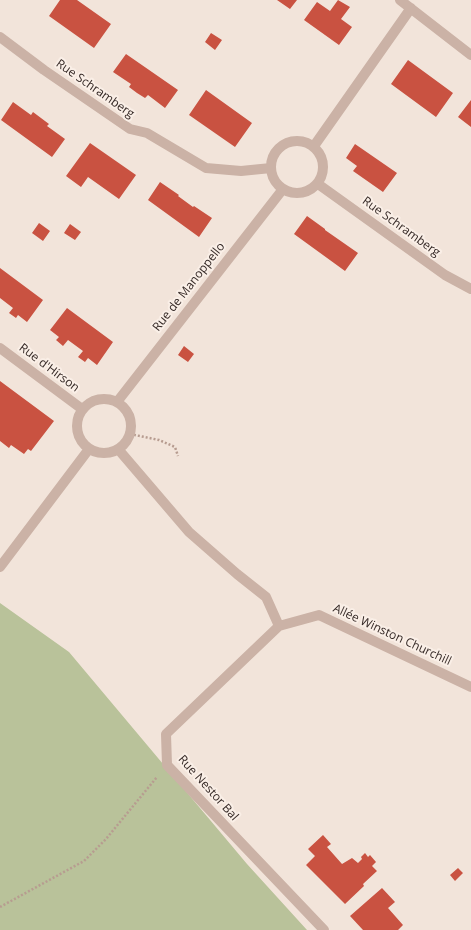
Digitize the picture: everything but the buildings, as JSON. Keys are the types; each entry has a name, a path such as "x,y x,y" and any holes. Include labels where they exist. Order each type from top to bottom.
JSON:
{"street":[{"path":"400,0 471,55"},
{"path":"314,146 412,8"},
{"name":"Rue Schramberg","path":"0,36 44,70 130,129 147,133 206,168 241,172 271,168"},
{"path":"299,140 314,146 323,160 324,168 318,184 305,192 297,193 283,189 274,179 271,168 273,156 277,150 286,143 299,140"},
{"name":"Rue Schramberg","path":"318,184 445,275 471,289"},
{"name":"Rue de Manoppello","path":"117,402 283,189"},
{"name":"Rue d'Hirson","path":"0,348 82,409"},
{"path":"102,399 117,402 124,408 129,416 131,425 130,434 125,443 118,449 110,452 100,453 89,449 79,436 76,427 82,409 93,401 102,399"},
{"path":"0,567 89,449"},
{"path":"118,449 189,532 266,597 279,626"},
{"name":"Allée Winston Churchill","path":"279,626 319,615 471,687"},
{"name":"Rue Nestor Bal","path":"279,626 166,734 167,765 324,930"}],"path":[{"path":"130,434 159,440 175,447 178,456"},
{"path":"0,907 84,861 106,840 167,765"}],"green space":[{"path":"0,603 69,652 247,864 307,930 0,930"}]}
